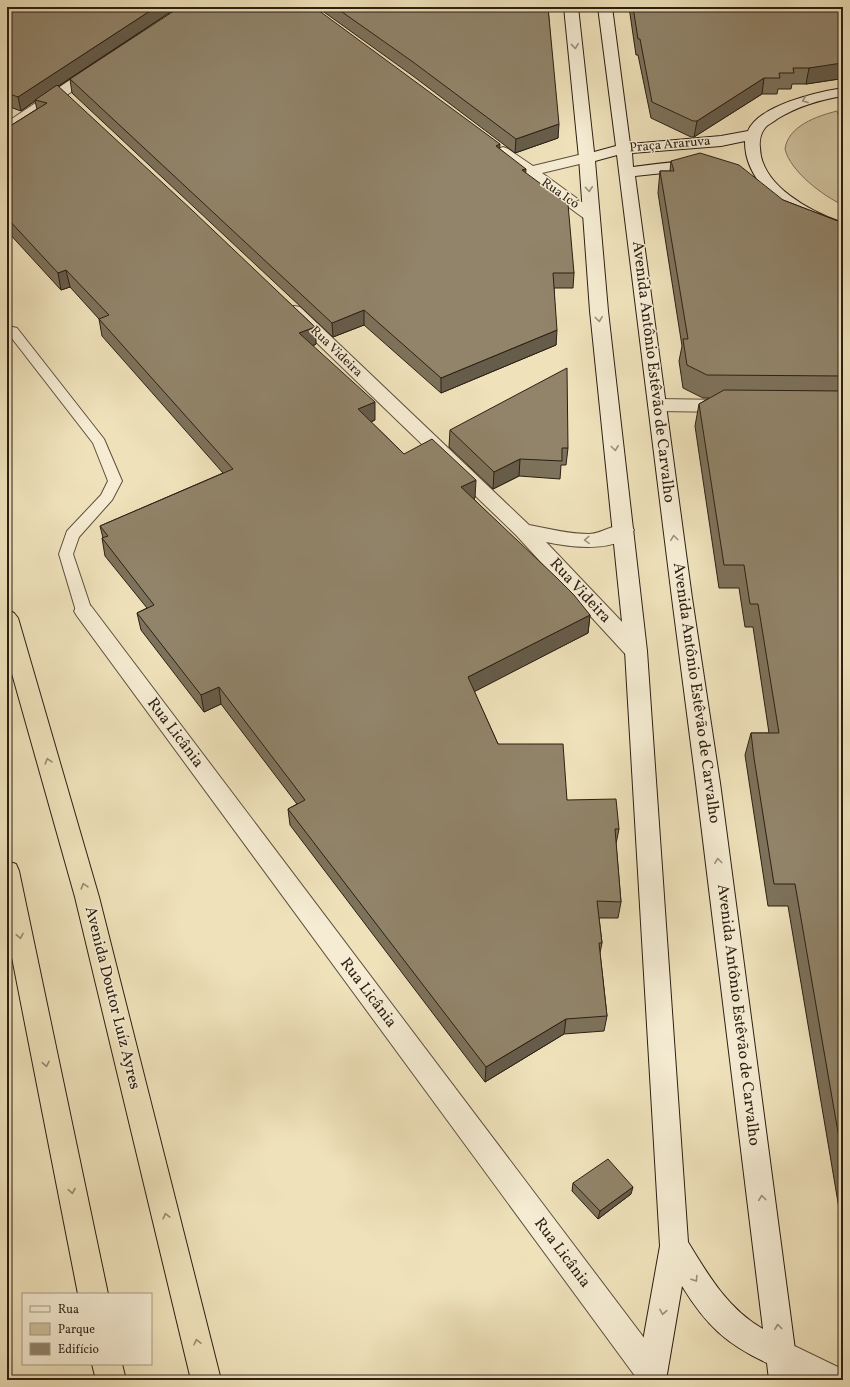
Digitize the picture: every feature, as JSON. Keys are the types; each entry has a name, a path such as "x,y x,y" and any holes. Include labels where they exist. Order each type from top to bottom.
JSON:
{"highway":[{"name":"Avenida Doutor Luíz Ayres","path":"7,618 87,896 206,1380"},
{"path":"7,870 93,1293"},
{"path":"107,1365 110,1380"}],"main road":[{"path":"571,7 599,311 636,651 674,1246 652,1377"},
{"name":"Avenida Antônio Estêvão de Carvalho","path":"605,7 710,799 783,1368"},
{"path":"7,129 67,98 106,63"},
{"path":"843,92 809,98 781,110 757,127 751,144 757,170 780,196 811,217 843,230"},
{"name":"Praça Araruva","path":"586,158 624,149 722,141 755,134"},
{"name":"Rua Icó","path":"492,144 528,172 591,216"},
{"name":"Rua Icó","path":"528,172 586,158"},
{"name":"Praça Araruva","path":"627,172 673,168 704,168 717,170"},
{"path":"744,177 770,185"},
{"name":"Rua Videira","path":"282,301 524,530 636,651"},
{"path":"657,405 742,406"},
{"name":"Rua Videira","path":"524,530 566,539 582,540 606,538 624,530"},
{"name":"Rua Licânia","path":"84,612 652,1377"},
{"path":"674,1246 706,1296 724,1318 743,1335 783,1368 831,1380"}],"lane":[{"path":"13,331 99,442 116,481 107,497 72,536 66,554 84,612"}],"green space":[{"path":"837,111 843,128 843,205 826,196 808,182 793,166 785,149 787,141 797,128 813,119"}],"building":[{"path":"7,7 156,7 18,97 7,93"},
{"path":"180,7 314,7 500,144 496,146 526,169 522,170 568,204 574,273 553,273 557,330 441,378 364,310 332,323 70,79"},
{"path":"335,7 548,7 559,124 516,139 413,62"},
{"path":"633,7 843,7 843,61 842,63 809,68 793,68 794,73 779,73 780,78 764,78 697,121 693,121 652,102 640,39 638,39"},
{"path":"57,85 315,327 299,333 375,402 358,409 404,454 432,439 476,480 461,487 557,578 574,595 590,615 468,677 498,744 563,744 567,800 616,799 619,829 615,829 621,902 597,901 602,943 599,943 607,1016 566,1019 486,1067 288,809 305,800 219,687 201,695 137,613 154,605 102,538 108,536 100,526 233,469 99,319 109,315 66,270 58,273 7,218 7,128 47,103 35,100"},
{"path":"700,153 739,165 783,200 843,223 843,376 707,375 687,365 683,339 688,339 660,171 674,171 671,161"},
{"path":"567,368 568,448 562,448 562,461 520,459 494,472 450,430"},
{"path":"724,390 843,391 843,1161 795,884 774,884 754,758 751,733 779,733 758,604 750,604 744,565 724,565 699,404"},
{"path":"608,1159 633,1187 600,1211 573,1183"}]}
